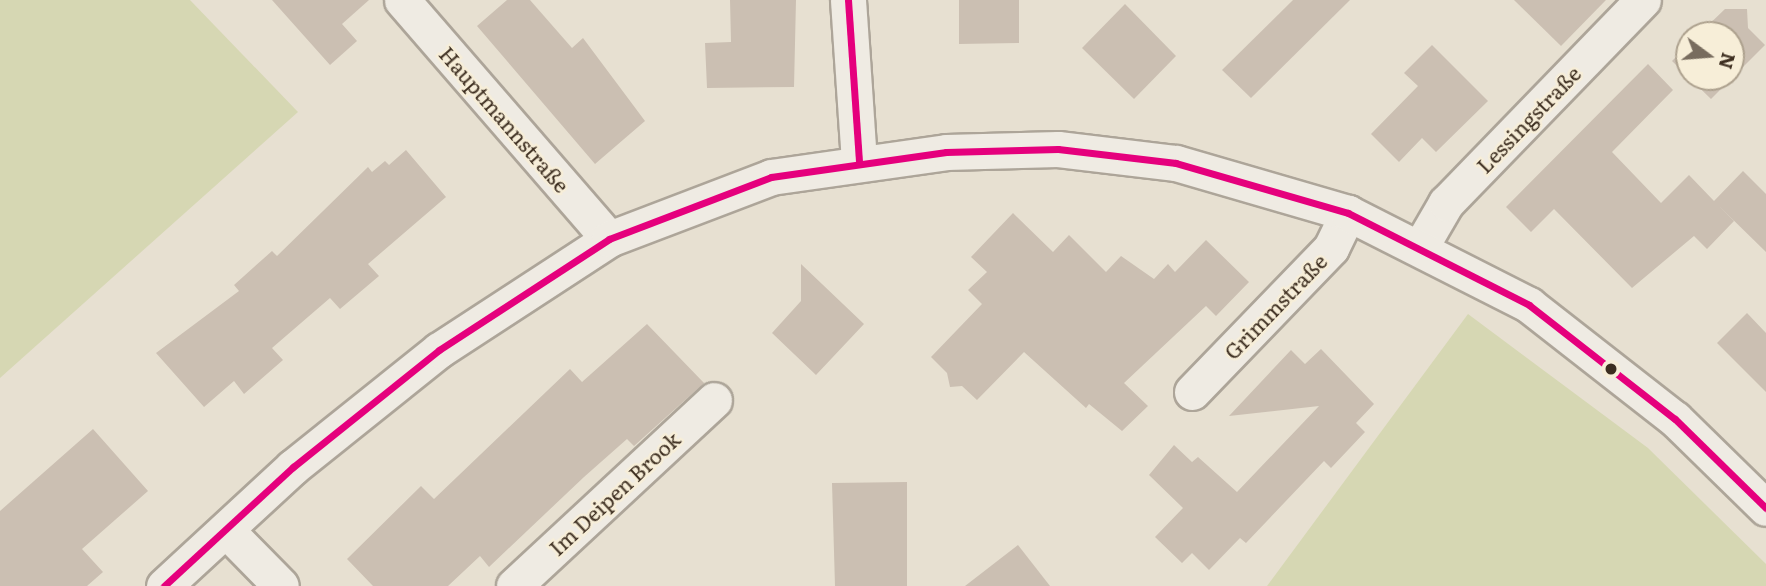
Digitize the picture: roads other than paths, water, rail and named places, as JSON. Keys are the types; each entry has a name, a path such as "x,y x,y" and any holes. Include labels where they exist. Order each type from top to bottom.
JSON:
{"street":[{"name":"Hauptmannstraße","path":"402,0 608,239"},
{"path":"848,0 859,162"},
{"name":"Lessingstraße","path":"1422,246 1446,203 1643,0"},
{"path":"163,586 439,350 608,239 771,177 859,162 1058,149 1176,163 1348,213 1422,246 1529,305 1612,368 1766,508"},
{"name":"Grimmstraße","path":"1192,392 1331,248 1348,213"},
{"name":"Im Deipen Brook","path":"514,586 714,400"},
{"path":"226,530 281,586"}]}
